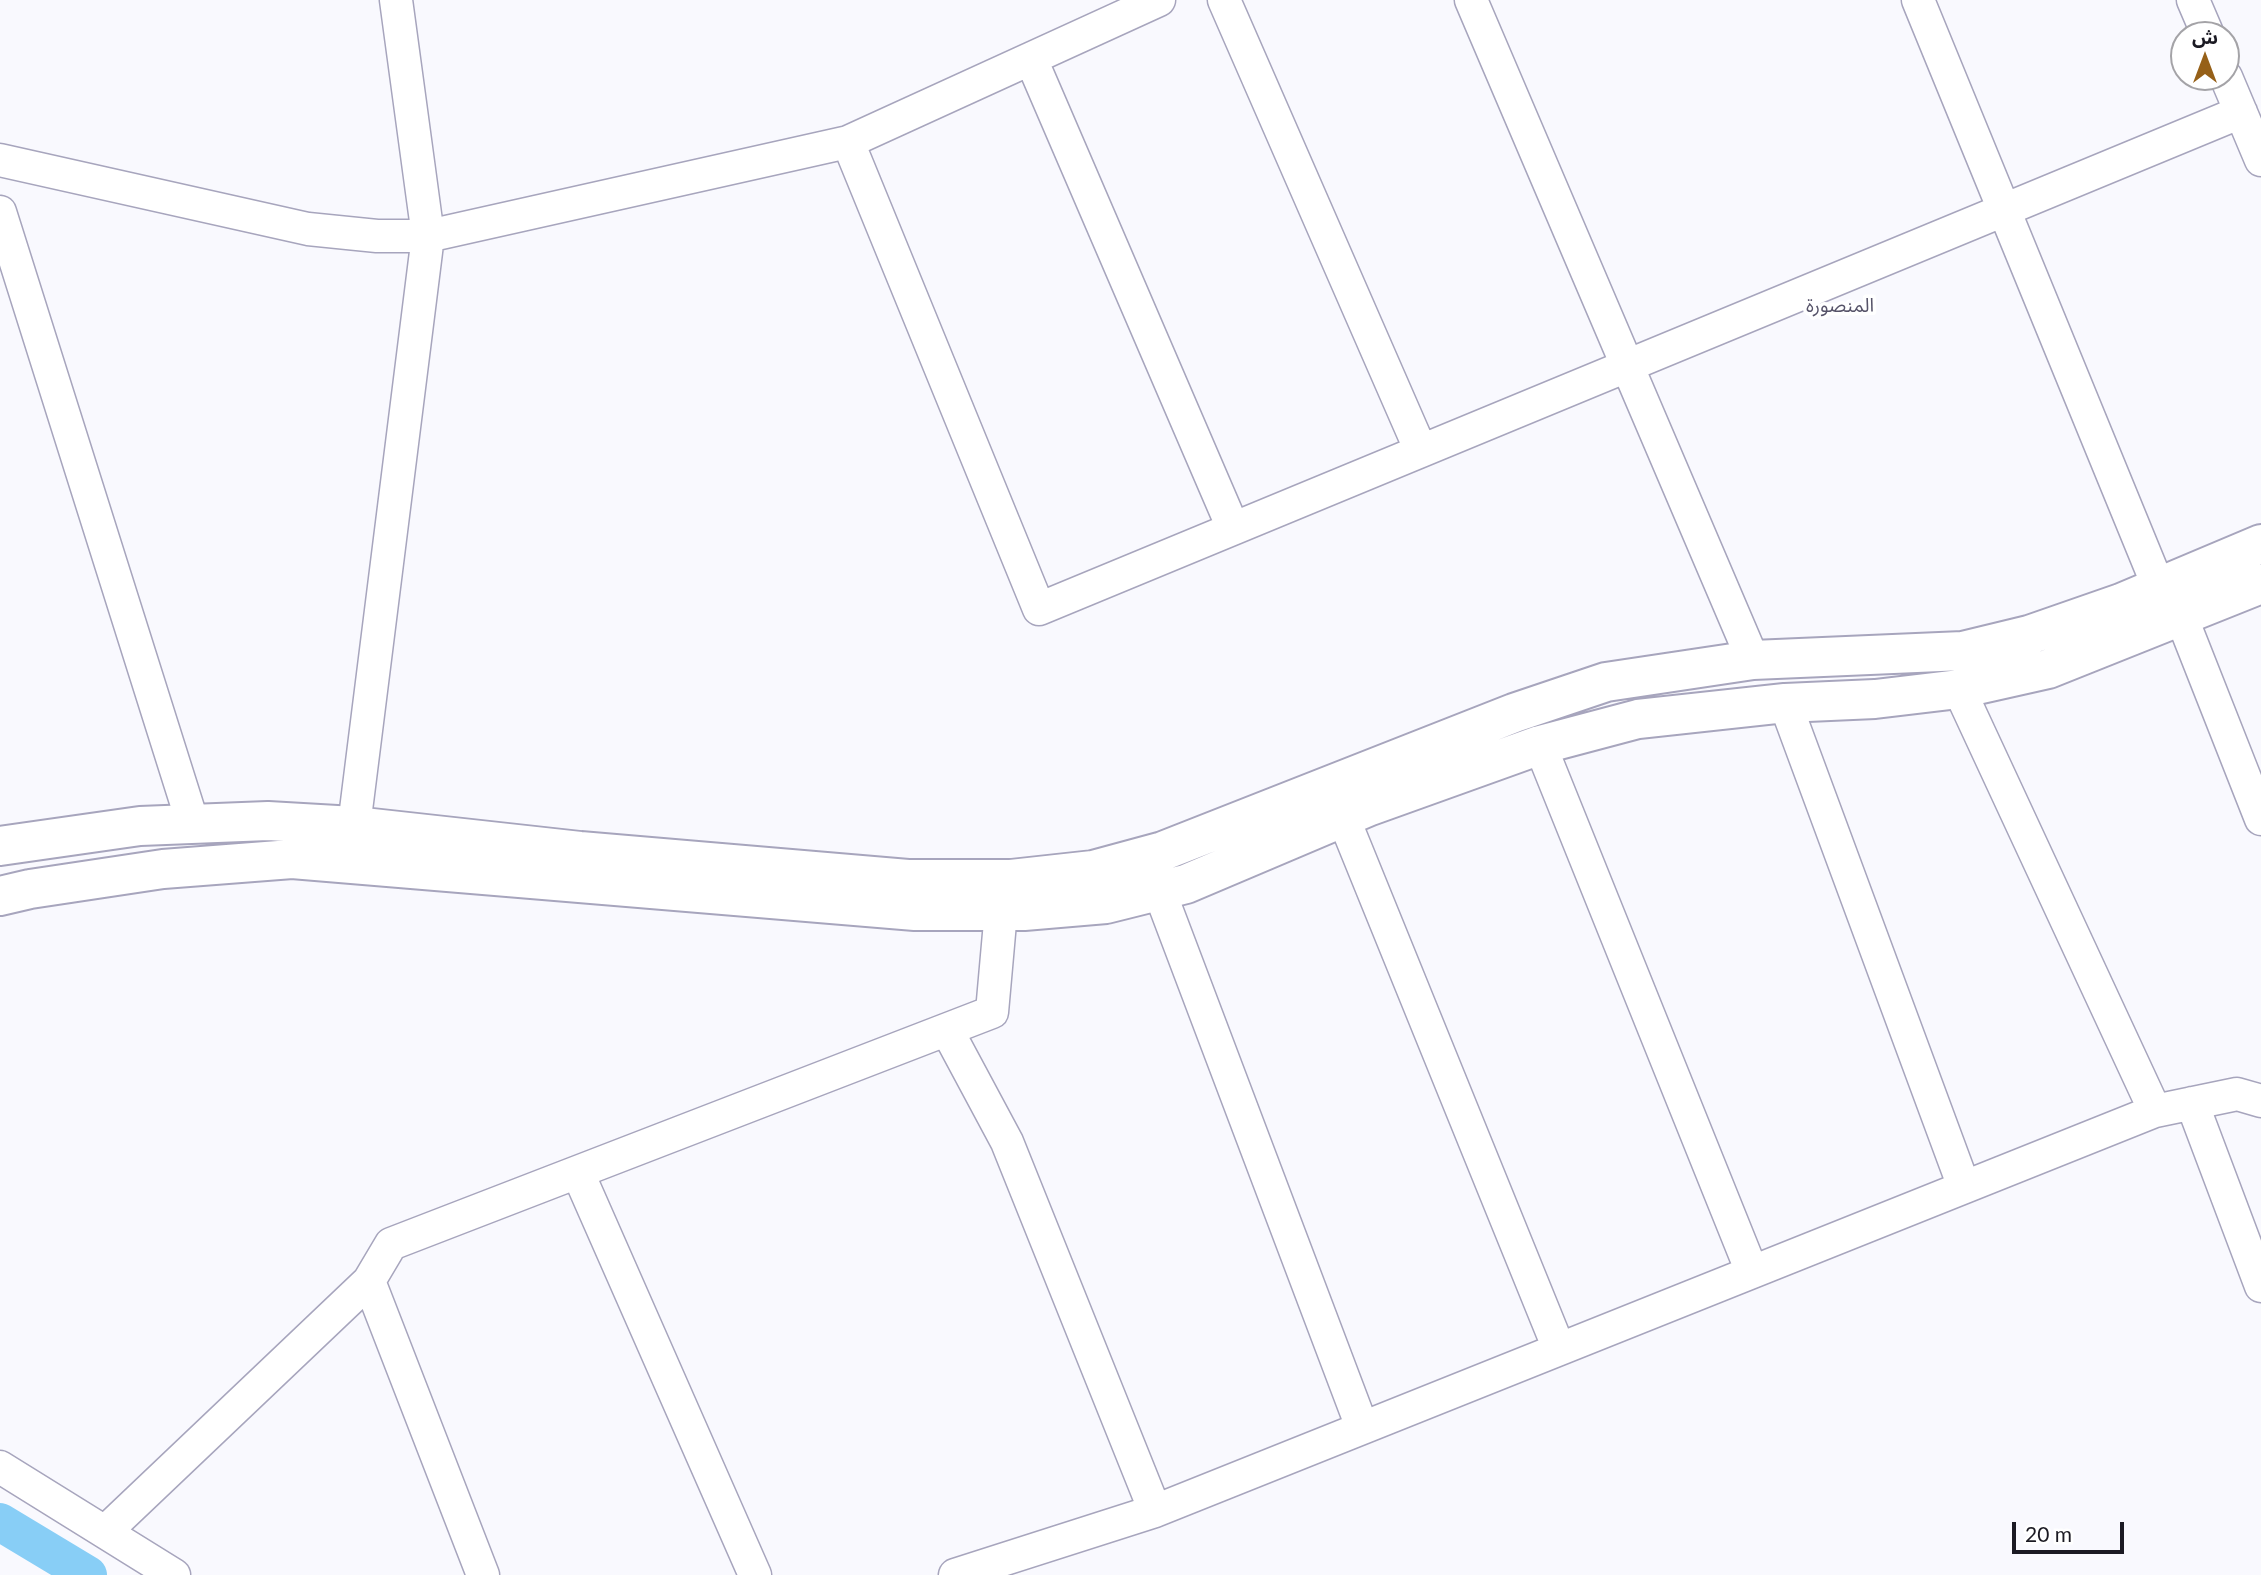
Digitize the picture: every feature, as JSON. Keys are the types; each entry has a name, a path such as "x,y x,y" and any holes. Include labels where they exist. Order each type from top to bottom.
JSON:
{"street":[{"path":"354,826 428,236 396,0"},
{"path":"0,160 308,229 377,236 428,236 848,142 1159,0"},
{"path":"1224,0 1421,451"},
{"path":"1471,0 1753,660"},
{"path":"1918,0 2261,819"},
{"path":"2193,0 2202,21"},
{"path":"1031,59 1233,528"},
{"path":"2232,91 2261,160"},
{"path":"848,142 1039,609 2241,112"},
{"path":"0,212 193,824"},
{"path":"0,896 163,869 292,859 915,911 1001,911 1106,904 1186,884 1343,817 1540,745 1638,719 1785,703 1875,699 1959,688 2048,669 2170,602 2261,544"},
{"path":"0,846 140,826 268,821 354,826 580,851 908,878 1011,878 1093,870 1163,851 1514,713 1606,682 1753,660 1963,650 2170,602 2261,584"},
{"path":"1959,688 2155,1111"},
{"path":"1785,703 1964,1187"},
{"path":"1540,745 1752,1272"},
{"path":"1343,817 1559,1349"},
{"path":"1159,890 1363,1427"},
{"path":"106,1531 369,1281 391,1244 992,1012 1001,911"},
{"path":"947,1030 1007,1142 1155,1511"},
{"path":"955,1575 1155,1511 2155,1111 2237,1094 2261,1101"},
{"path":"2192,1103 2261,1286"},
{"path":"578,1172 755,1575"},
{"path":"369,1281 483,1575"},
{"path":"0,1467 174,1575"}],"waterway":[{"path":"0,1522 88,1575"}],"district":[{"name":"المنصورة","path":"1840,306"}]}
